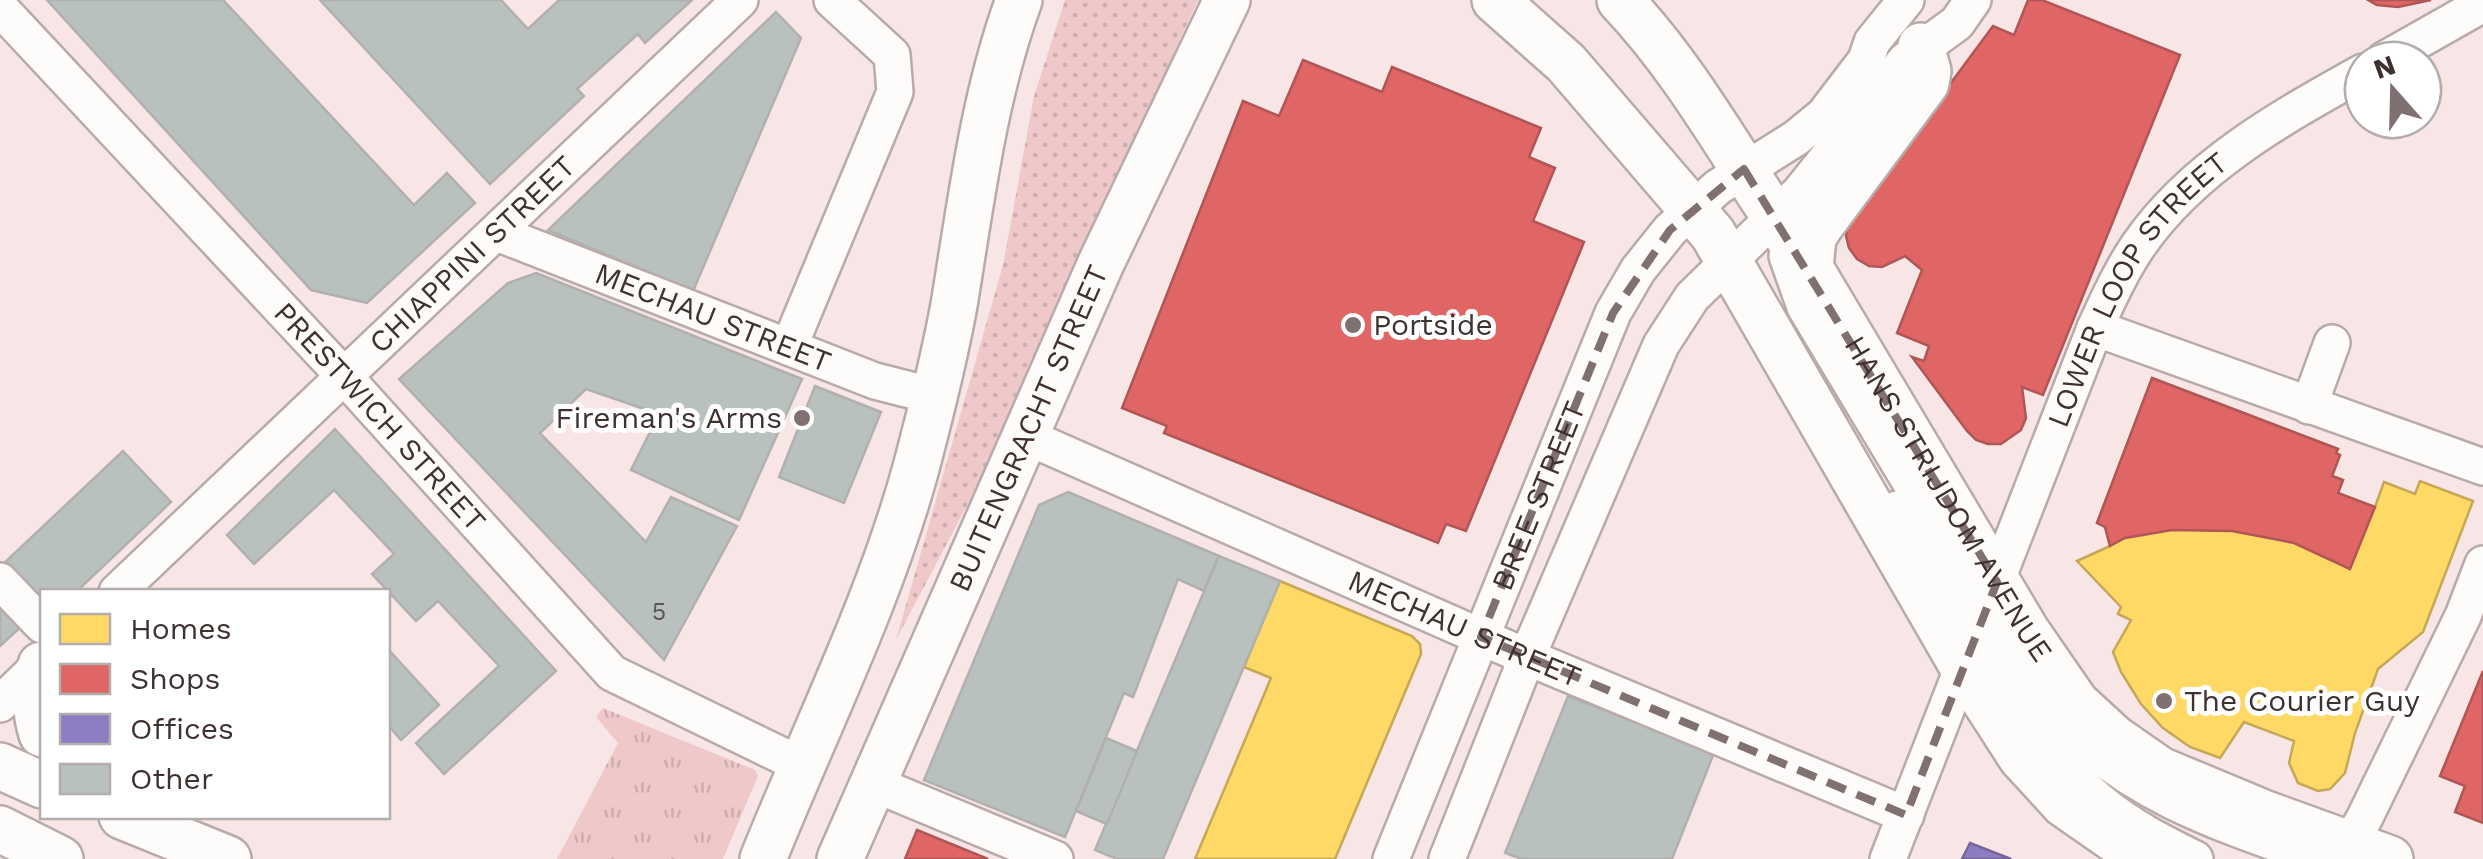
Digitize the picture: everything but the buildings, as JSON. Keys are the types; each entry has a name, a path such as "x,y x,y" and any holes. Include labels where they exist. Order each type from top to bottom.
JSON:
{"main road":[{"path":"763,859 876,585 915,472 953,308 974,178 1007,34 1020,0"},
{"name":"BUITENGRACHT STREET","path":"840,859 1101,264 1227,0"},
{"name":"HANS STRIJDOM AVENUE","path":"1495,0 1566,63 1694,208 1980,624 2040,653 2076,704 2114,738 2160,770 2351,855"},
{"name":"HANS STRIJDOM AVENUE","path":"1620,0 1685,78 1773,218 1810,268 1980,624 2020,757 2084,820 2143,859"},
{"path":"1810,268 1814,238 1820,226 1926,83 1950,23"},
{"path":"40,664 36,691 40,728"},
{"path":"0,766 40,783"},
{"path":"129,819 228,859"},
{"path":"0,829 60,859"}],"street":[{"name":"CHIAPPINI STREET","path":"120,589 740,0"},
{"path":"789,347 895,92 892,55 832,0"},
{"path":"1905,1 1917,24 1950,23"},
{"name":"BREE STREET","path":"1391,859 1612,313 1652,250 1694,208 1824,115 1866,60 1872,42 1905,1"},
{"path":"2419,40 2483,4"},
{"name":"PRESTWICH STREET","path":"0,8 342,375 612,674 802,764"},
{"name":"BREE STREET","path":"1448,859 1527,657 1661,345 1692,297 1800,192 1905,61 1950,23"},
{"name":"LOWER LOOP STREET","path":"1888,859 2094,328 2139,244 2208,170 2343,84"},
{"path":"1773,218 1805,307 1980,624 2024,719 2068,772 2126,821 2195,859"},
{"name":"MECHAU STREET","path":"497,233 875,381 934,396"},
{"path":"2094,328 2483,467"},
{"path":"2309,406 2332,342"},
{"name":"MECHAU STREET","path":"1025,436 1527,657 1906,815"},
{"path":"2351,855 2473,613 2483,564"},
{"path":"0,582 40,648"},
{"path":"0,704 40,654"},
{"path":"872,783 1055,859"}],"highlighted area":[{"path":"1744,169 1997,582 1906,815 1481,637 1613,313 1670,230"}],"green space":[{"path":"1065,0 1198,0 982,477 896,640 1003,265 1034,96"},
{"path":"603,708 755,770 758,776 723,859 557,859 618,743 596,717"}],"place":[{"name":"Portside","path":"1353,325"},
{"name":"Fireman's Arms","path":"802,418"},
{"name":"The Courier Guy","path":"2164,701"}]}
